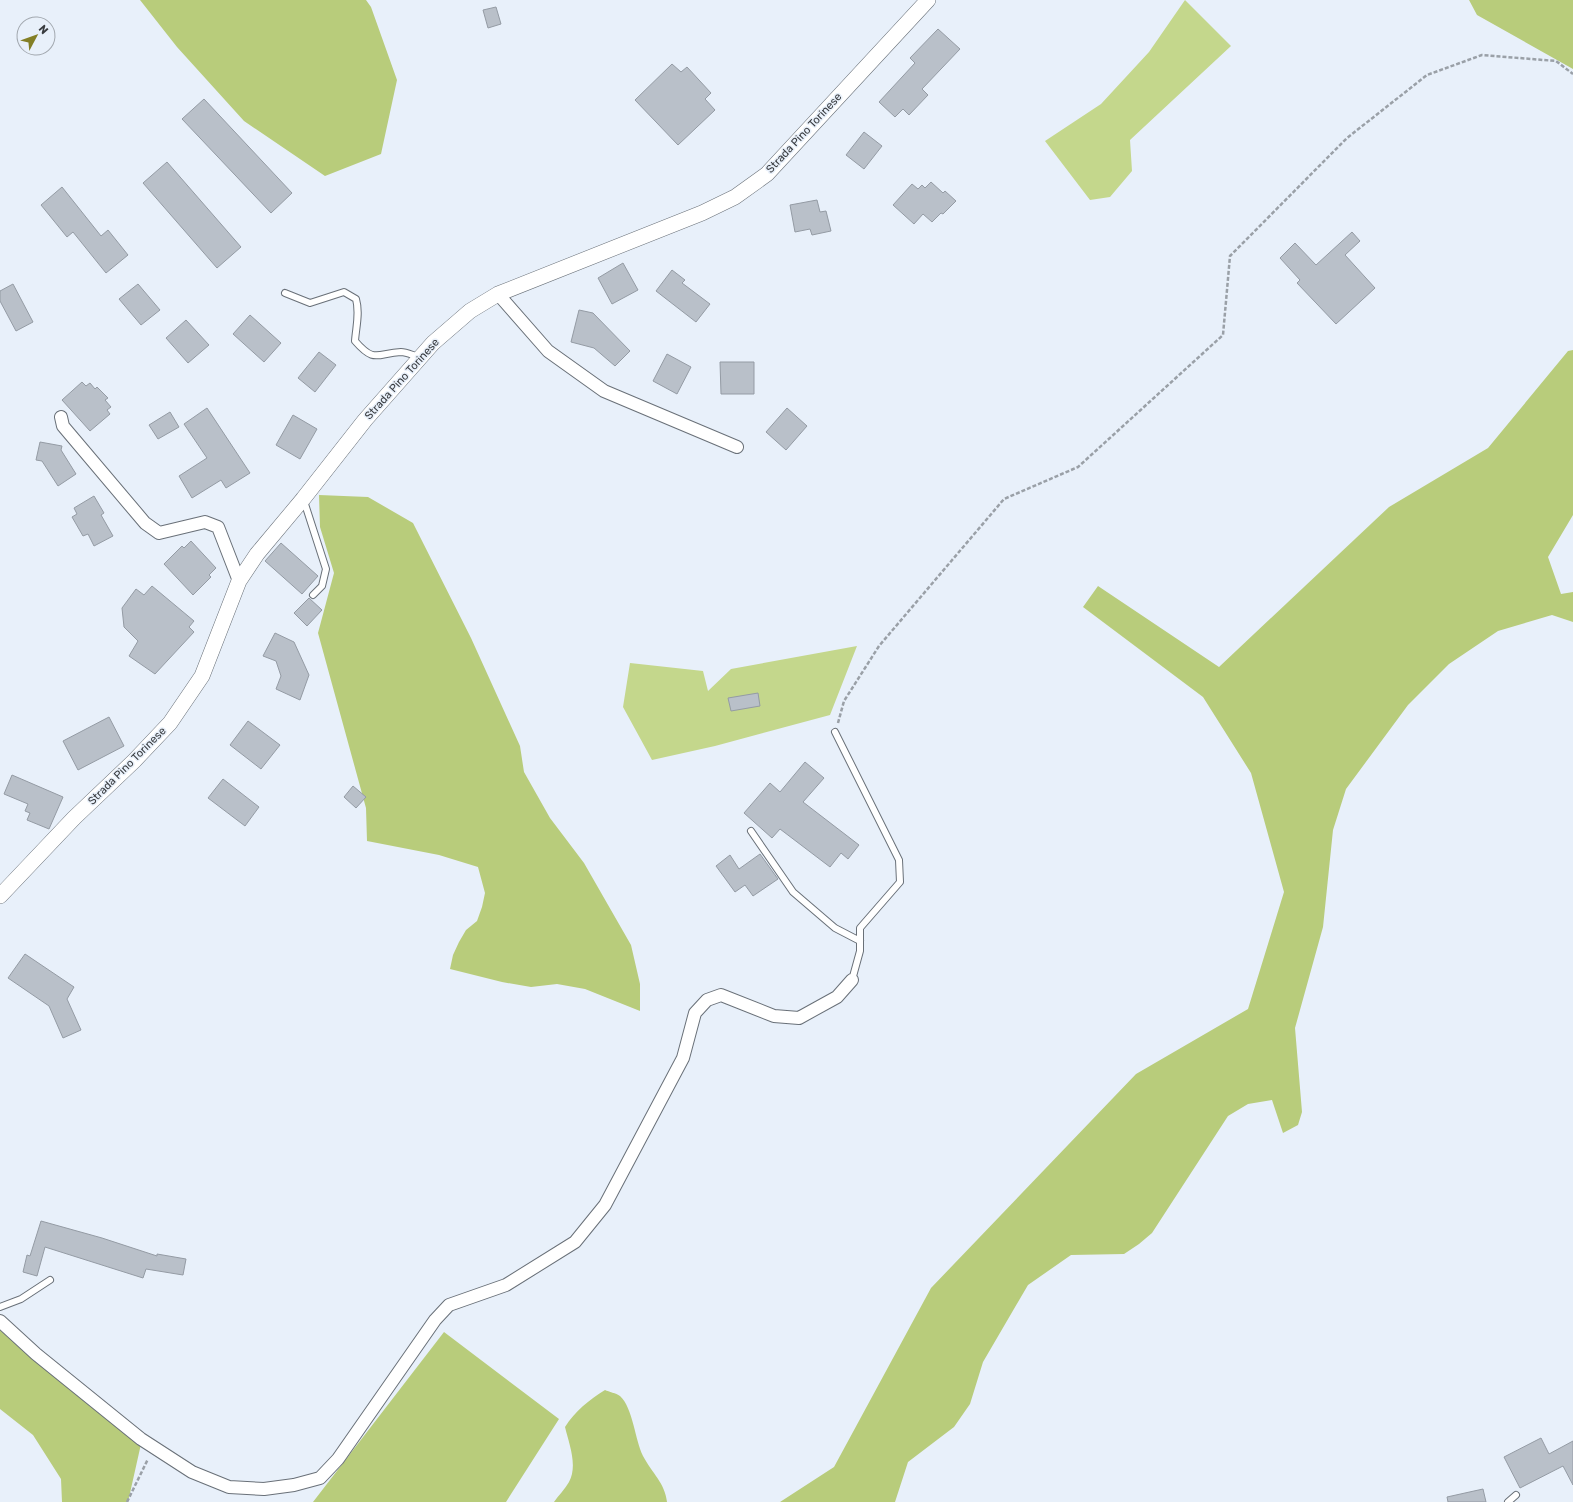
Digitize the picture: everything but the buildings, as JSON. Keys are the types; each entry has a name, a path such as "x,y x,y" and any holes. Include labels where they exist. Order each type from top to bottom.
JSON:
{"street":[{"name":"Strada Pino Torinese","path":"0,896 74,818 134,761 170,723 202,676 239,581 257,554 303,499 365,420 433,343 470,311 498,294 702,213 735,197 767,174 928,0"},
{"path":"498,294 548,351 604,391 737,447"},
{"path":"61,417 63,426 145,523 159,532 205,522 218,527 239,581"},
{"path":"0,1321 36,1354 154,1448 192,1472 229,1487 264,1489 294,1485 320,1478 338,1459 435,1320 450,1305 506,1285 575,1242 605,1206 683,1058 695,1013 707,1000 721,995 774,1016 800,1018 837,997 852,980"}],"lane":[{"path":"285,294 310,303 344,292 356,299 359,309 356,323 355,341 365,353 380,357 402,352 421,358"},
{"path":"303,499 326,569 322,586 313,595"},
{"path":"835,732 899,860 900,882 860,928 860,951 852,980"},
{"path":"751,831 794,892 835,928 860,941"},
{"path":"0,1307 21,1299 50,1280"},
{"path":"1508,1502 1516,1495"}],"path":[{"path":"835,732 844,701 879,646 1004,499 1078,467 1223,335 1230,256 1347,138 1427,75 1482,55 1556,61 1573,74"},
{"path":"127,1502 154,1448"}],"green space":[{"path":"140,0 366,0 371,7 397,80 381,154 325,176 244,121 177,47"},
{"path":"1185,0 1231,46 1130,140 1132,171 1110,197 1090,200 1045,141 1101,104 1149,52"},
{"path":"1469,0 1573,0 1573,69 1477,15"},
{"path":"1573,350 1573,515 1548,557 1561,594 1573,592 1573,622 1552,615 1498,631 1449,664 1408,705 1346,789 1333,830 1323,927 1295,1028 1302,1112 1298,1125 1283,1133 1272,1100 1248,1104 1228,1116 1152,1233 1139,1244 1124,1254 1071,1255 1028,1285 983,1362 970,1404 954,1427 908,1462 895,1502 780,1502 834,1467 931,1288 1136,1074 1248,1009 1284,892 1251,773 1203,697 1083,607 1098,586 1219,667 1389,507 1488,448 1568,351"},
{"path":"319,495 368,497 413,523 471,638 520,746 524,772 550,818 584,863 631,945 640,984 640,1011 585,989 557,984 531,987 502,982 450,969 453,955 459,942 466,930 477,921 482,907 485,893 478,867 439,855 367,841 366,808 318,633 334,573 320,527"},
{"path":"857,646 830,715 715,746 652,760 623,707 630,663 703,671 708,691 731,669"},
{"path":"0,1330 141,1444 128,1502 62,1502 61,1479 33,1435 0,1409"},
{"path":"444,1332 559,1419 506,1502 313,1502"},
{"path":"605,1390 620,1396 628,1408 640,1449 664,1489 667,1502 554,1502 569,1482 573,1469 572,1454 565,1427 583,1406"}]}
